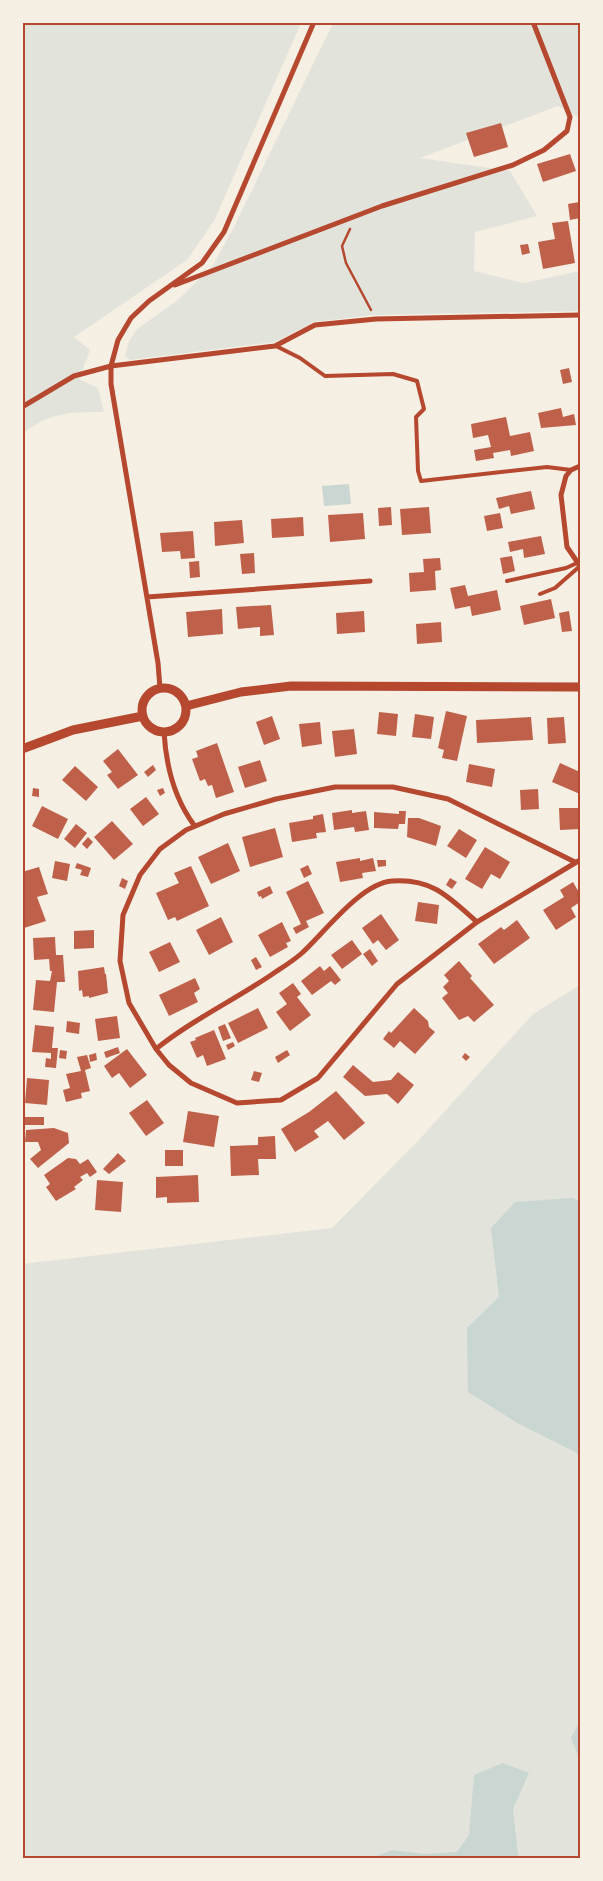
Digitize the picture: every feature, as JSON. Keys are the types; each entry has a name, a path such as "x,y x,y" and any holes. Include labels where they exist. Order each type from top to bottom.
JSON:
{"street":[{"path":"160,688 147,597 111,384 111,366 118,340 131,318 202,263 224,232 314,22"},
{"path":"168,288 382,206 514,165 544,150 567,131 570,117 533,22"},
{"path":"22,407 74,376 111,366 274,346 315,325 376,318 580,315"},
{"path":"579,565 567,548 561,495 566,476 571,470 580,466"},
{"path":"147,597 370,581"},
{"path":"186,706 241,692 291,686 580,687"},
{"path":"160,688 167,688 180,694 186,706 186,713 181,724 170,731 164,732 150,727 143,716 144,701 148,695 160,688"},
{"path":"22,748 73,730 143,716"},
{"path":"164,732 170,771 177,798 194,825"},
{"path":"335,787 393,787 448,799 578,861 477,922 396,984 318,1078 281,1100 237,1103 191,1083 170,1065 156,1049 129,1003 120,961 123,915 140,875 160,849 194,825 276,798 335,787"},
{"path":"156,1049 182,1028 238,998 300,955 359,896 390,881 424,882 446,896 477,922"}],"lane":[{"path":"274,346 293,354 325,376 393,374 417,381 424,409 416,417 418,471 421,481 547,467 571,470"},
{"path":"507,581 579,565"},
{"path":"540,594 555,588 579,565"}],"path":[{"path":"351,228 342,246 346,263 376,318"}],"shaded area":[{"path":"23,23 301,23 214,221 187,260 74,337 90,350 79,379 98,388 104,412 81,412 52,417 23,433"},
{"path":"333,23 580,23 580,118 558,106 420,158 510,171 537,216 475,232 474,271 524,283 580,271 580,311 373,315 314,322 275,342 130,360 125,356 129,341 137,329 178,300 213,265 234,227"},
{"path":"349,484 351,504 324,506 322,486"},
{"path":"580,985 580,1858 23,1858 22,1264 332,1228 416,1143 533,1014"},
{"path":"573,1198 580,1202 580,1459 577,1453 519,1424 468,1392 467,1328 499,1297 491,1228 515,1202"},
{"path":"580,1721 580,1760 571,1738"},
{"path":"503,1763 529,1773 513,1809 518,1855 523,1858 372,1858 392,1850 424,1854 457,1852 469,1835 474,1775"}],"building":[{"path":"501,123 508,147 474,157 466,133"},
{"path":"570,154 576,171 543,182 537,164"},
{"path":"579,202 580,218 570,220 568,204"},
{"path":"568,221 575,263 543,269 538,242 555,239 552,223"},
{"path":"528,244 530,253 522,255 520,245"},
{"path":"569,368 572,382 563,384 560,370"},
{"path":"561,408 563,417 574,414 576,425 541,428 538,413"},
{"path":"506,417 510,436 530,432 534,451 511,456 510,450 493,453 494,458 476,461 474,450 491,447 488,435 473,438 471,424"},
{"path":"531,491 535,509 511,514 509,506 499,509 496,498"},
{"path":"391,507 392,525 379,526 378,508"},
{"path":"429,507 431,533 402,535 400,509"},
{"path":"363,513 365,539 330,542 328,515"},
{"path":"500,513 503,528 487,531 484,516"},
{"path":"303,517 304,536 272,538 271,519"},
{"path":"242,520 244,543 215,546 214,522"},
{"path":"193,531 195,558 181,559 180,551 162,552 160,533"},
{"path":"541,536 545,554 524,558 523,549 510,552 508,542"},
{"path":"254,553 255,573 242,574 240,554"},
{"path":"512,556 515,571 503,574 500,558"},
{"path":"440,558 441,570 435,571 436,590 410,592 409,573 424,572 423,559"},
{"path":"199,561 200,577 190,578 189,562"},
{"path":"465,585 468,596 497,590 501,610 472,616 470,606 455,609 450,588"},
{"path":"551,599 555,618 524,625 520,606"},
{"path":"271,605 274,635 260,636 260,627 238,629 236,607"},
{"path":"222,609 223,634 188,637 186,612"},
{"path":"364,611 365,632 337,634 336,613"},
{"path":"569,611 572,631 562,632 559,613"},
{"path":"441,622 442,642 417,644 416,624"},
{"path":"446,711 467,716 457,761 442,758 444,750 438,748"},
{"path":"379,712 398,714 396,736 377,734"},
{"path":"415,714 434,717 431,739 412,737"},
{"path":"272,716 280,739 264,745 256,722"},
{"path":"531,717 533,740 477,743 476,720"},
{"path":"564,717 566,743 548,744 547,718"},
{"path":"320,722 322,744 302,747 299,724"},
{"path":"354,729 357,754 335,757 332,731"},
{"path":"217,743 234,792 216,798 212,785 208,786 205,779 200,781 192,759 198,757 196,751"},
{"path":"118,749 138,775 118,789 107,775 112,772 103,761"},
{"path":"260,760 267,781 245,788 238,767"},
{"path":"560,763 580,772 580,794 552,782"},
{"path":"469,764 495,769 492,787 466,782"},
{"path":"153,765 156,770 148,777 144,772"},
{"path":"75,766 98,787 86,801 62,780"},
{"path":"33,788 39,789 39,797 32,796"},
{"path":"163,788 165,793 160,796 157,790"},
{"path":"538,789 539,809 521,810 520,790"},
{"path":"146,797 159,814 143,826 130,809"},
{"path":"42,806 68,819 58,839 32,826"},
{"path":"559,808 580,808 580,829 560,830"},
{"path":"352,810 352,813 366,811 369,830 355,832 354,827 334,830 332,813"},
{"path":"399,811 406,811 405,824 399,824 398,829 374,828 374,812 399,814"},
{"path":"323,814 326,832 316,833 317,838 292,842 289,823 313,819 313,816"},
{"path":"408,818 419,818 441,826 436,846 407,837"},
{"path":"112,821 133,844 114,860 94,837"},
{"path":"76,824 87,833 75,848 64,839"},
{"path":"275,828 283,857 250,867 242,837"},
{"path":"459,829 477,840 466,858 447,846"},
{"path":"88,837 93,842 87,849 82,844"},
{"path":"228,843 240,871 211,884 198,857"},
{"path":"485,847 510,862 500,879 491,874 482,889 465,879"},
{"path":"360,858 360,861 373,858 376,871 362,873 363,878 340,882 336,862"},
{"path":"377,860 386,860 386,866 378,867"},
{"path":"55,861 70,864 67,881 52,878"},
{"path":"77,863 91,868 88,877 80,875 82,870 75,868"},
{"path":"308,865 312,874 304,878 300,869"},
{"path":"191,866 209,906 177,921 175,917 168,920 156,893 179,883 174,873"},
{"path":"39,867 48,894 37,897 46,921 24,928 22,872"},
{"path":"122,878 128,881 125,889 119,886"},
{"path":"450,878 457,882 452,889 446,885"},
{"path":"308,881 324,913 306,921 309,927 296,934 293,928 301,924 286,892"},
{"path":"573,882 580,894 580,902 571,908 576,917 556,930 543,910 564,897 560,890"},
{"path":"270,886 273,893 262,899 261,896 259,897 257,892"},
{"path":"418,902 439,905 437,924 415,921"},
{"path":"381,914 399,940 386,950 378,940 373,944 362,928"},
{"path":"221,917 233,942 209,955 196,930"},
{"path":"517,920 530,938 494,964 478,944 501,927 504,930"},
{"path":"282,922 291,941 286,943 288,947 270,957 258,935"},
{"path":"94,930 94,948 74,949 74,931"},
{"path":"55,937 56,955 63,955 65,982 57,982 54,1012 33,1010 36,980 50,981 52,971 50,971 49,959 34,960 33,938"},
{"path":"352,940 362,954 342,969 331,955"},
{"path":"170,942 180,962 159,972 149,952"},
{"path":"370,949 378,961 372,966 363,954"},
{"path":"256,957 262,967 256,970 251,960"},
{"path":"459,961 472,976 470,978 494,1005 474,1022 468,1016 459,1020 442,998 448,993 443,987 449,981 444,975"},
{"path":"320,966 324,971 330,966 341,980 335,985 331,981 312,995 301,981"},
{"path":"104,967 108,993 89,998 89,996 83,997 82,990 79,991 78,971"},
{"path":"195,978 200,989 194,993 198,1002 169,1016 159,995"},
{"path":"293,983 301,994 297,997 311,1015 290,1031 276,1012 287,1004 279,993"},
{"path":"258,1008 268,1028 238,1043 228,1023"},
{"path":"414,1008 428,1021 429,1027 435,1032 415,1054 400,1041 394,1048 383,1039"},
{"path":"117,1016 120,1038 98,1041 95,1019"},
{"path":"67,1021 80,1023 79,1034 66,1032"},
{"path":"225,1024 231,1038 223,1041 218,1027"},
{"path":"35,1025 54,1027 52,1048 58,1048 56,1068 45,1067 46,1058 51,1059 51,1053 32,1052"},
{"path":"214,1030 226,1059 207,1066 203,1055 197,1058 190,1042"},
{"path":"233,1042 235,1046 228,1050 226,1045"},
{"path":"118,1047 120,1053 106,1058 104,1052"},
{"path":"127,1049 147,1075 130,1088 119,1073 112,1078 104,1066"},
{"path":"60,1050 67,1051 66,1059 59,1058"},
{"path":"287,1050 290,1055 278,1063 275,1057"},
{"path":"96,1053 97,1060 90,1062 89,1055"},
{"path":"465,1053 470,1057 466,1061 462,1057"},
{"path":"87,1055 91,1068 85,1070 90,1091 81,1093 82,1098 66,1102 63,1090 70,1088 66,1074 81,1071 77,1057"},
{"path":"353,1065 373,1082 391,1080 398,1072 414,1085 398,1104 387,1094 365,1096 343,1077"},
{"path":"254,1071 262,1073 259,1082 251,1080"},
{"path":"27,1078 49,1080 47,1105 25,1103"},
{"path":"336,1091 365,1123 344,1140 328,1121 314,1131 319,1137 295,1152 281,1129 309,1112"},
{"path":"147,1100 164,1123 146,1136 129,1113"},
{"path":"188,1111 219,1116 214,1147 183,1142"},
{"path":"24,1117 44,1117 44,1125 24,1125"},
{"path":"54,1128 68,1133 69,1143 38,1168 30,1159 41,1150 38,1142 25,1142 26,1130"},
{"path":"275,1136 276,1159 258,1159 259,1175 231,1176 230,1146 258,1145 258,1137"},
{"path":"165,1150 183,1150 183,1166 165,1166"},
{"path":"118,1153 126,1161 109,1174 103,1169"},
{"path":"68,1158 76,1159 80,1164 88,1159 97,1172 90,1177 87,1173 80,1177 83,1180 74,1187 76,1189 56,1201 46,1187 50,1184 44,1175"},
{"path":"198,1175 199,1202 167,1203 167,1197 156,1198 156,1177"},
{"path":"97,1180 123,1182 121,1212 95,1210"}]}
